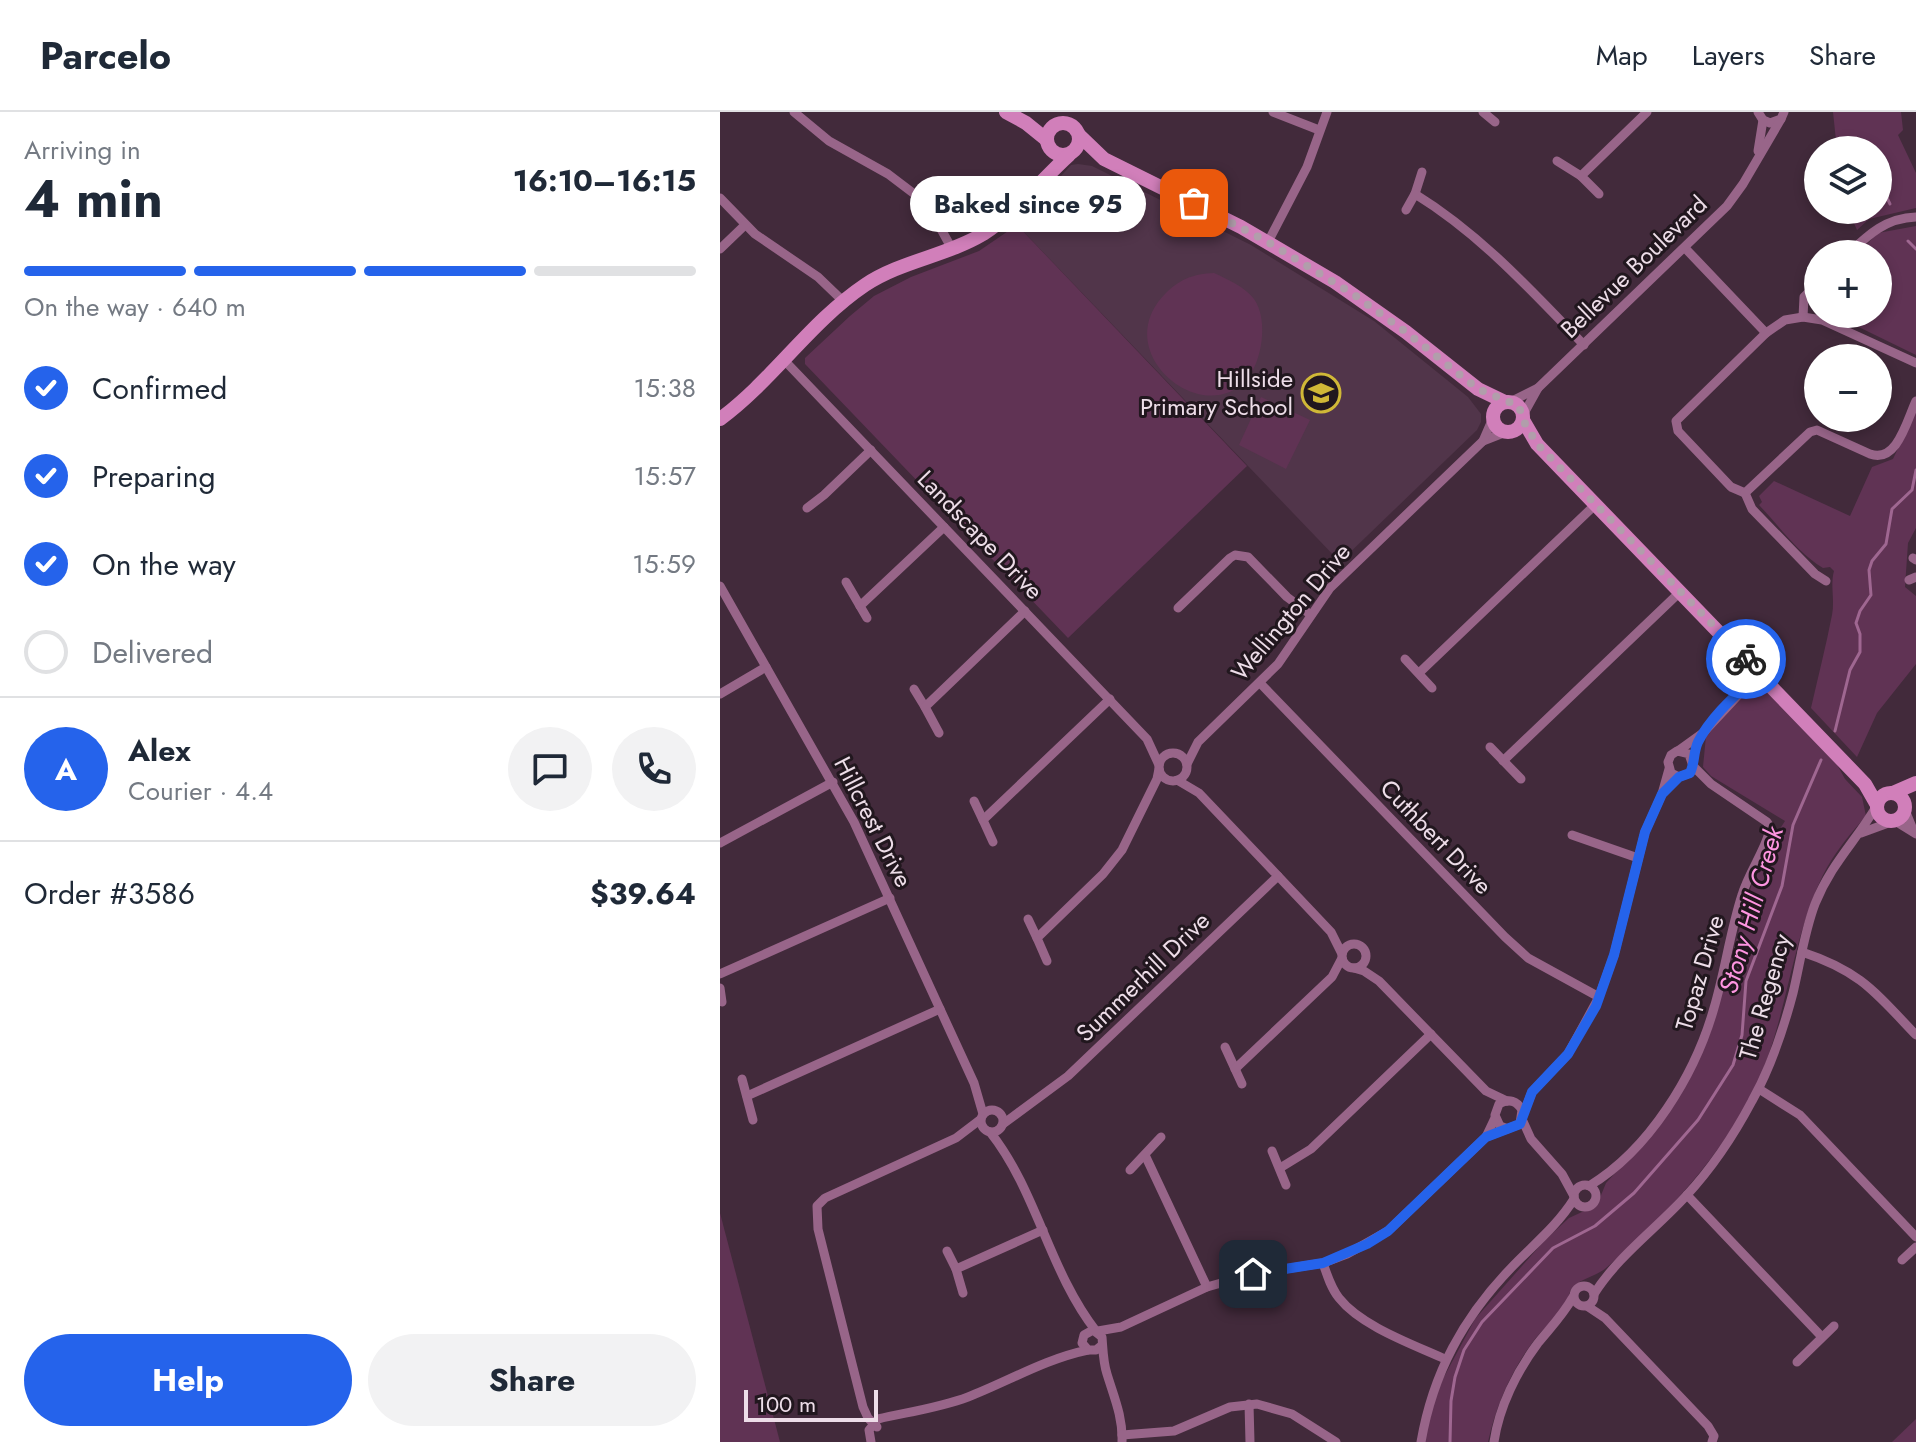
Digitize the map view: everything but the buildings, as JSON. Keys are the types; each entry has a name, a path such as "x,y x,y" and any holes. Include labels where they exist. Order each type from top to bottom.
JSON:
{"street":[{"path":"794,112 829,141 888,174 917,196 930,209 952,249"},
{"path":"1006,112 1026,123 1059,155 1104,159"},
{"path":"1273,112 1319,130"},
{"path":"1268,242 1307,167 1327,112"},
{"path":"1483,112 1495,122"},
{"path":"1581,176 1647,112"},
{"path":"1759,115 1770,123 1782,115"},
{"name":"Bellevue Boulevard","path":"1752,170 1761,142 1759,115"},
{"name":"Bellevue Boulevard","path":"1508,402 1538,388 1727,206 1752,170 1782,115"},
{"path":"1040,182 1049,131 1066,119"},
{"path":"1026,123 1066,119"},
{"path":"1066,119 1104,159 1268,242 1382,314 1478,389 1519,406 1537,444 1865,784 1882,819 1899,815"},
{"path":"720,419 864,286 897,268 952,249 996,224 1079,145 1078,133"},
{"path":"1557,161 1581,176 1599,194"},
{"path":"1406,210 1422,172"},
{"path":"1415,194 1501,259 1584,345"},
{"path":"720,198 766,243 818,277 844,302"},
{"path":"1863,240 1876,228 1895,220 1916,217"},
{"path":"720,249 745,225"},
{"path":"1685,248 1766,333"},
{"path":"1803,317 1804,297"},
{"path":"1826,581 1815,574 1752,509 1745,493 1731,487 1678,431 1676,421 1766,333 1785,320 1803,317 1822,320 1916,363"},
{"name":"Landscape Drive","path":"784,360 1147,739 1159,767"},
{"name":"Bellevue Boulevard","path":"1523,417 1538,388"},
{"path":"1478,389 1496,426 1537,444"},
{"path":"1745,493 1810,432 1817,430 1870,454 1887,455 1895,447 1916,401"},
{"path":"1493,416 1497,406 1508,402"},
{"name":"Wellington Drive","path":"1483,441 1493,416"},
{"path":"1508,432 1518,428 1523,417"},
{"name":"Wellington Drive","path":"1175,753 1198,742 1260,683 1290,648 1341,577 1483,441 1508,432"},
{"path":"807,508 871,450"},
{"path":"1419,673 1596,504"},
{"path":"860,606 944,527"},
{"path":"1178,608 1230,558 1241,555 1248,557 1287,597 1311,615"},
{"path":"846,582 867,618"},
{"name":"Hillcrest Drive","path":"720,586 833,782 890,898 974,1083 982,1117"},
{"path":"1503,761 1681,591"},
{"path":"925,707 1025,611"},
{"path":"1405,659 1432,688"},
{"path":"720,694 766,667"},
{"path":"1486,1137 1510,1129 1523,1117 1532,1092 1568,1054 1599,997 1614,955 1645,832 1662,794 1669,758 1703,733 1759,673"},
{"name":"Cuthbert Drive","path":"1260,683 1505,937 1528,958 1599,997"},
{"path":"914,689 939,733"},
{"path":"983,820 1110,699"},
{"path":"1662,794 1683,776 1693,762 1703,733"},
{"name":"Landscape Drive","path":"1147,739 1175,753"},
{"name":"Wellington Drive","path":"1187,766 1198,742"},
{"path":"1490,747 1521,779"},
{"path":"1677,751 1686,752 1693,762"},
{"path":"1037,938 1103,874 1122,850 1151,791 1163,757 1175,753 1183,757 1199,793"},
{"name":"Topaz Drive","path":"1588,1186 1605,1177 1647,1134 1664,1111 1698,1050 1713,1012 1742,894 1769,834 1767,822 1711,784 1693,762"},
{"path":"1151,791 1184,776 1187,766"},
{"path":"1159,767 1164,777 1199,793 1331,932 1342,956 1352,967 1379,981 1486,1091 1518,1104 1531,1139 1562,1174 1578,1205 1585,1207"},
{"path":"1669,769 1683,776"},
{"name":"Topaz Drive","path":"1683,776 1711,784"},
{"path":"720,843 833,782"},
{"path":"1865,784 1900,796 1899,815 1915,833"},
{"path":"1876,806 1881,797 1916,785"},
{"path":"1858,834 1899,815 1916,785"},
{"path":"974,801 993,842"},
{"name":"The Regency","path":"1563,1316 1589,1301 1608,1273 1687,1195 1715,1162 1759,1089 1783,1028 1811,917 1825,880 1876,806"},
{"path":"1899,815 1915,833"},
{"path":"1572,835 1638,858"},
{"name":"Summerhill Drive","path":"1002,1125 1068,1076 1278,876"},
{"path":"720,974 890,898"},
{"path":"1028,919 1047,961"},
{"path":"1331,932 1364,949 1379,981"},
{"path":"1332,977 1345,948 1354,944"},
{"path":"1802,952 1833,962 1863,981 1916,1035"},
{"path":"1235,1069 1332,977 1364,963 1366,957"},
{"path":"720,988 722,1002"},
{"path":"747,1096 940,1009"},
{"path":"1280,1168 1311,1149 1431,1034"},
{"path":"1225,1047 1242,1084"},
{"path":"742,1079 753,1120"},
{"name":"Hillcrest Drive","path":"974,1083 996,1110"},
{"path":"1759,1089 1800,1115 1916,1237"},
{"path":"1486,1091 1500,1126 1531,1139"},
{"path":"1060,1356 1089,1331 1121,1327 1207,1287 1253,1274 1323,1263 1347,1254 1388,1231 1486,1137 1497,1107 1532,1092"},
{"name":"Summerhill Drive","path":"996,1110 1031,1102"},
{"path":"956,1138 996,1110 1003,1116 1009,1159"},
{"path":"982,1117 988,1131 1009,1159 1078,1308 1082,1343 1106,1372"},
{"path":"873,1442 875,1424 862,1398 818,1229 817,1206 825,1198 956,1138 997,1132 1002,1125"},
{"path":"1130,1170 1161,1137"},
{"path":"1272,1151 1286,1185"},
{"path":"1145,1155 1207,1287"},
{"path":"1561,1219 1594,1202 1596,1196 1588,1186 1562,1174"},
{"name":"Topaz Drive","path":"1596,1196 1605,1177"},
{"path":"1421,1442 1425,1416 1445,1359 1459,1332 1491,1288 1561,1219 1579,1187 1588,1186"},
{"path":"1687,1195 1822,1337"},
{"path":"956,1269 1043,1230"},
{"path":"1902,1260 1916,1247"},
{"path":"947,1251 963,1293"},
{"path":"1323,1263 1337,1296 1361,1318 1445,1359"},
{"name":"The Regency","path":"1584,1285 1608,1273"},
{"path":"1584,1285 1591,1288 1589,1301 1576,1303 1573,1297 1575,1290 1584,1285"},
{"name":"The Regency","path":"1494,1442 1502,1410 1524,1365 1540,1341 1563,1316 1573,1297"},
{"path":"1589,1301 1708,1426 1714,1436 1712,1442"},
{"path":"1078,1308 1102,1337 1106,1372 1118,1406 1122,1439 1174,1431 1220,1410 1249,1404 1283,1410 1336,1442"},
{"path":"1797,1362 1834,1326"},
{"path":"875,1424 965,1398 1060,1356 1096,1350 1121,1327"},
{"path":"1249,1404 1250,1442"}],"shaded area":[{"path":"1833,112 1901,112 1903,130 1898,135 1916,173 1916,208 1892,214 1892,136 1836,136"},
{"name":"Hillside Primary School","path":"1071,165 1092,166 1251,245 1374,321 1468,397 1481,414 1477,430 1340,562 1017,225"},
{"path":"1017,225 1247,466 1068,638 805,364 805,358 874,296 911,277 979,251"},
{"path":"1916,226 1916,355 1861,328 1892,328 1892,240 1871,240 1878,233"},
{"path":"1214,273 1241,287 1254,299 1261,318 1262,341 1256,363 1246,380 1228,393 1207,395 1186,390 1168,377 1154,360 1147,339 1150,316 1165,294 1187,278"},
{"path":"1261,397 1310,420 1286,469 1239,445"},
{"path":"1916,410 1916,528 1908,543 1905,587 1916,596 1916,664 1877,713 1857,757 1811,708 1832,615 1834,571 1830,567 1823,568 1797,547 1759,505 1762,502 1759,496 1774,481 1850,516 1872,467 1893,459"},
{"path":"1758,684 1768,686 1829,750 1845,779 1862,797 1866,816 1832,859 1811,903 1771,1048 1760,1076 1733,1127 1683,1192 1606,1268 1572,1288 1564,1307 1536,1338 1517,1366 1495,1416 1488,1442 1424,1442 1437,1390 1475,1319 1545,1240 1569,1218 1597,1205 1606,1183 1652,1133 1700,1057 1711,1031 1754,876 1785,821 1711,776 1703,767 1706,736 1750,687"},
{"path":"720,1213 780,1442 720,1442"},
{"path":"1916,1419 1916,1442 1892,1442"}],"waterway":[{"name":"Stony Hill Creek","path":"1908,241 1916,249"},
{"name":"Stony Hill Creek","path":"1835,731 1850,670 1860,652 1860,634 1856,623 1871,595 1869,570 1872,561 1886,544 1892,509 1912,490 1916,470"},
{"name":"Stony Hill Creek","path":"1450,1442 1455,1377 1464,1350 1482,1322 1553,1248 1595,1226 1634,1193 1698,1120 1733,1065 1742,1035 1746,981 1782,886 1793,825 1821,760"}],"way so far":[{"path":"1194,203 1309,266 1406,332 1478,389 1519,406 1537,444 1746,659"}],"place":[{"name":"Baked since 95","path":"1194,203"},
{"name":"Hillside Primary School","path":"1321,393"}],"route":[{"path":"1253,1274 1323,1263 1367,1244 1388,1231 1486,1137 1520,1124 1532,1092 1568,1054 1599,997 1614,955 1645,832 1662,794 1679,777 1690,773 1692,758 1703,733 1759,673 1746,659"}]}
